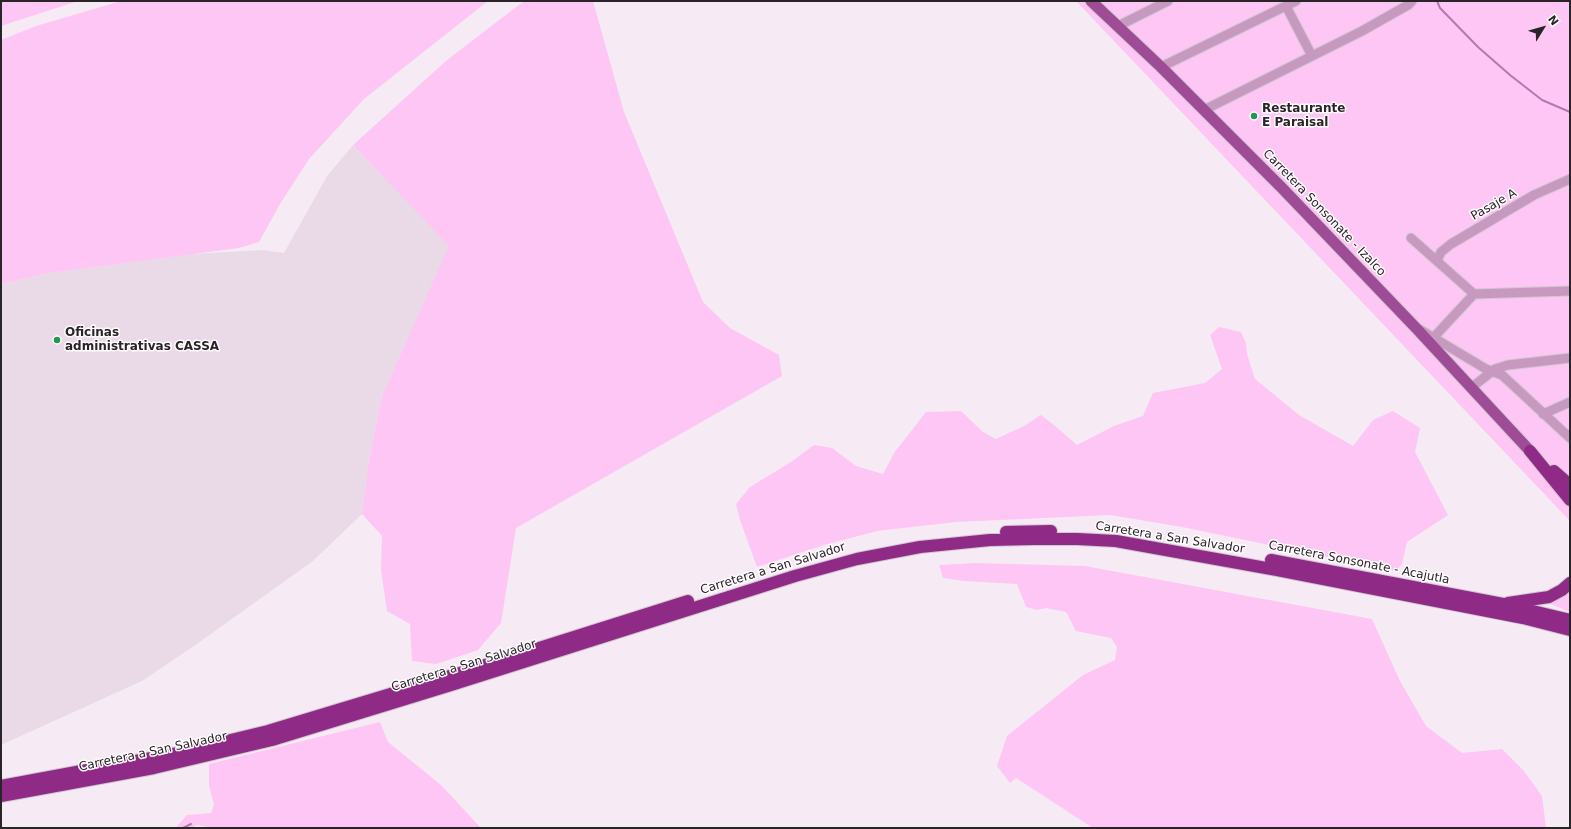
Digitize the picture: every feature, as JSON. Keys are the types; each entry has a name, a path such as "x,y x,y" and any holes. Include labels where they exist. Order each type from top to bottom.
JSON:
{"highway":[{"path":"1530,452 1570,485"},
{"path":"1530,452 1570,492"},
{"path":"1530,452 1570,500"},
{"name":"Carretera Sonsonate - Acajutla","path":"1,786 173,754 268,731 460,673 796,568 864,549 915,540 964,534 1030,530 1096,532 1290,564 1503,604 1570,620"},
{"name":"Carretera a San Salvador","path":"1,796 154,768 272,740 795,576 889,552 934,545 1033,538 1116,541 1485,610 1570,630"},
{"path":"1503,604 1549,597 1562,590 1570,583"}],"main road":[{"name":"Carretera Sonsonate - Izalco","path":"1091,1 1161,67 1282,188 1416,328 1530,452"}],"street":[{"path":"1118,26 1168,1"},
{"path":"1204,110 1395,13 1408,6 1412,1"},
{"path":"1161,67 1289,3 1312,56"},
{"name":"Pasaje A","path":"1437,261 1441,252 1451,244 1534,195 1570,179"},
{"path":"1411,238 1474,294 1570,291"},
{"path":"1434,337 1474,294"},
{"path":"1416,328 1491,371 1502,375 1570,438"},
{"path":"1471,388 1491,371 1508,366 1570,358"},
{"path":"1543,414 1570,402"}],"shaded area":[{"path":"1,1 78,1 1,26"},
{"path":"121,1 488,1 364,99 309,159 280,204 259,242 239,248 49,273 1,284 1,40 36,26"},
{"path":"524,1 593,1 624,112 703,302 730,328 779,355 782,376 516,528 501,623 478,650 436,664 412,661 410,624 387,611 381,570 382,536 362,514 369,460 382,396 449,246 353,145 447,60"},
{"path":"1076,1 1570,1 1570,521"},
{"path":"353,145 450,246 382,396 369,460 362,514 313,561 194,646 142,681 1,745 1,284 49,273 191,254 263,250 284,253 327,176"},
{"path":"1219,327 1241,332 1246,343 1247,354 1255,379 1299,415 1353,446 1373,420 1393,411 1420,428 1415,452 1448,515 1407,542 1402,564 1396,571 1182,527 1110,515 956,522 877,531 824,545 757,567 740,520 736,504 750,487 791,462 814,445 832,448 856,466 883,474 894,453 926,412 961,411 983,432 996,439 1024,426 1041,415 1077,445 1114,426 1143,416 1153,393 1205,383 1222,369 1210,335"},
{"path":"975,563 1085,566 1372,619 1400,681 1426,726 1462,753 1502,749 1523,770 1542,796 1546,828 1093,828 1016,778 1010,783 997,766 1007,736 1083,675 1115,660 1117,647 1111,638 1076,631 1066,612 1046,608 1037,610 1026,607 1017,584 964,581 943,578 939,565"},
{"path":"1570,590 1570,612 1548,603"},
{"path":"380,722 388,742 441,785 481,828 212,828 197,825 192,828 179,828 177,826 187,815 211,813 214,805 209,786 209,764"}],"waterway":[{"path":"1437,1 1440,8 1478,47 1510,75 1542,100 1570,112"},
{"path":"183,828 191,824"}],"place":[{"name":"Restaurante E Paraisal","path":"1254,116"},
{"name":"Oficinas administrativas CASSA","path":"57,340"}]}
